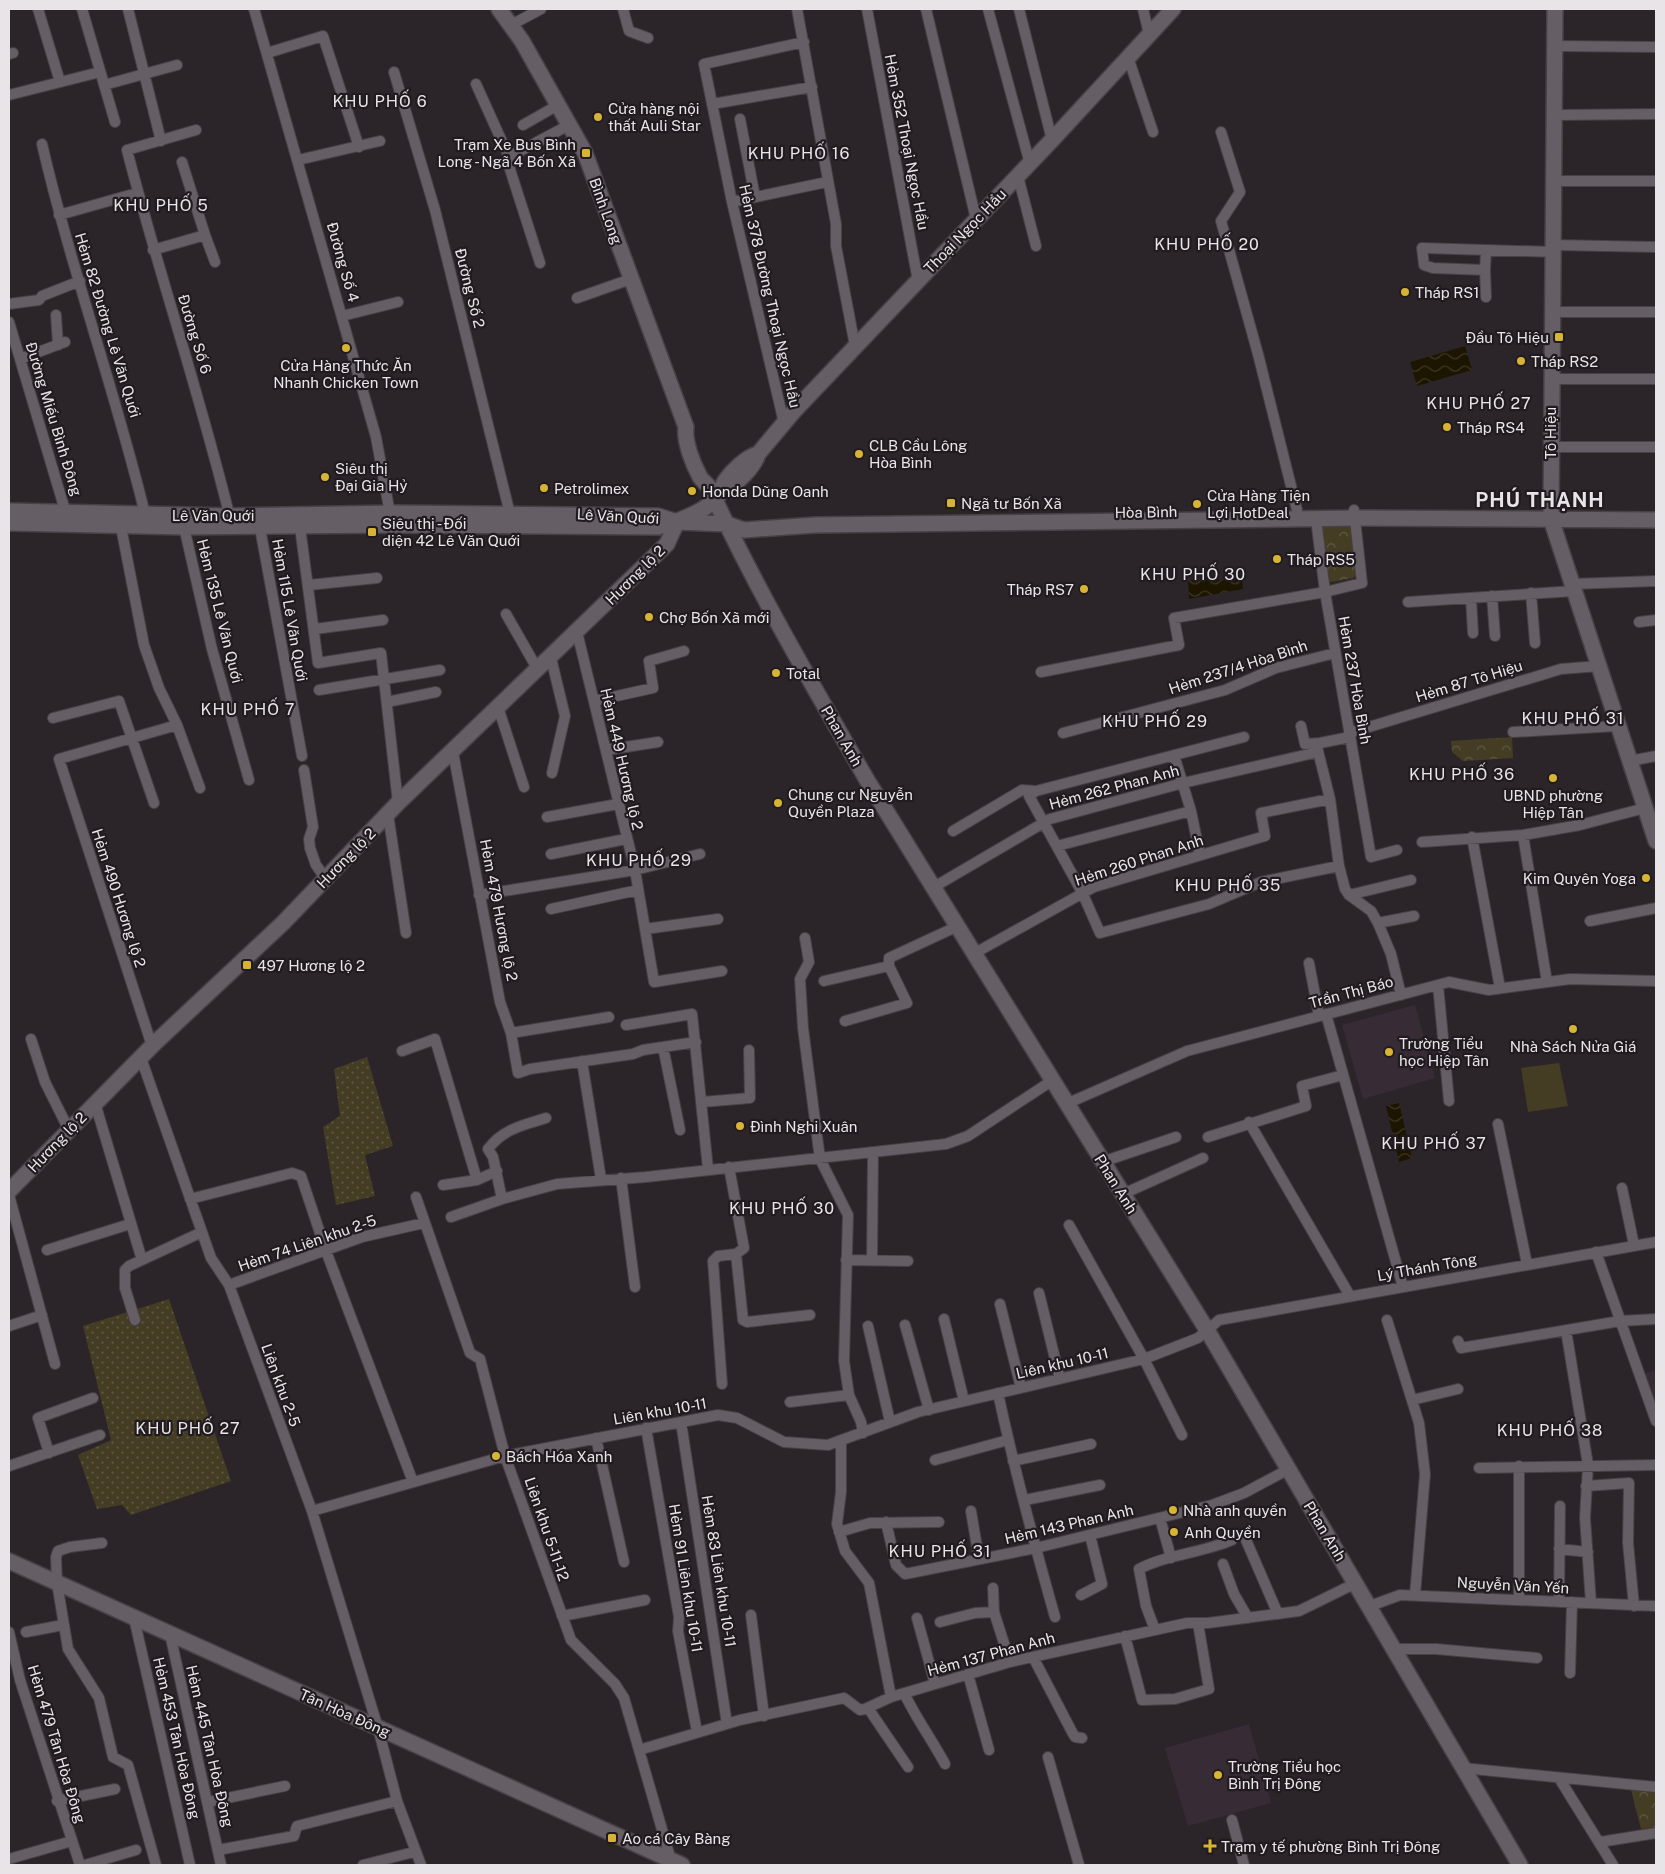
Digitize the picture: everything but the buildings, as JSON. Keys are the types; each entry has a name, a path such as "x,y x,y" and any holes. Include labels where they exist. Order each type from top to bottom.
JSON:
{"main road":[{"name":"Bình Long","path":"499,9 511,25 586,153 686,427 684,436 701,478 716,493"},
{"name":"Thoại Ngọc Hầu","path":"677,522 716,493 730,488 756,461 758,454 784,423 1030,164 1173,9"},
{"name":"Tô Hiệu","path":"1555,9 1556,115 1550,379 1551,515 1656,841"},
{"name":"Phan Anh","path":"716,493 734,542 824,706 1066,1104 1207,1330 1396,1650 1462,1768 1520,1865"},
{"name":"Hòa Bình","path":"677,522 727,524 744,530 824,525 1297,510 1354,514 1551,515 1656,520"},
{"name":"Lê Văn Quới","path":"9,511 121,527 184,528 231,522 391,519 510,514 658,516 677,522"},
{"name":"Hòa Bình","path":"1551,515 1656,511"},
{"name":"Lê Văn Quới","path":"9,523 145,514 231,522 260,528 300,527 391,519 658,528 677,522"},
{"name":"Hòa Bình","path":"1060,517 1316,519 1354,514"},
{"name":"Hương lộ 2","path":"9,1193 68,1130 152,1046 283,923 392,809 551,658 667,544 677,522"},
{"name":"Tân Hòa Đông","path":"9,1561 675,1864"}],"street":[{"path":"38,9 60,82"},
{"path":"82,9 115,122"},
{"path":"128,9 161,141 196,130"},
{"name":"Đường Số 4","path":"254,9 376,437 391,519"},
{"path":"511,25 541,9"},
{"path":"623,9 629,31 648,38"},
{"path":"797,9 836,224 836,246 856,346"},
{"name":"Hẻm 352 Thoại Ngọc Hầu","path":"867,9 918,281"},
{"path":"926,9 976,219"},
{"path":"988,9 1030,164"},
{"path":"1019,9 1052,140"},
{"path":"1143,9 1149,34"},
{"path":"267,53 323,36 360,147"},
{"name":"Hẻm 378 Đường Thoại Ngọc Hầu","path":"784,423 732,202 704,64 804,42"},
{"path":"1555,46 1656,47"},
{"path":"1128,57 1153,132"},
{"path":"104,85 177,65"},
{"path":"9,95 100,72"},
{"name":"Đường Số 2","path":"394,72 435,210 510,514"},
{"path":"476,84 510,158 508,162 540,263"},
{"path":"712,104 812,87"},
{"path":"523,125 558,105"},
{"path":"1556,115 1656,114"},
{"path":"740,119 755,197"},
{"path":"510,158 570,125"},
{"path":"1221,132 1240,192 1221,221 1258,354 1297,510"},
{"name":"Đường Số 6","path":"161,141 126,150 153,250 184,345 231,522"},
{"path":"298,160 380,141"},
{"name":"Hẻm 82 Đường Lê Văn Quới","path":"42,144 58,215 80,281 131,456 145,514"},
{"path":"182,162 215,262"},
{"path":"1018,176 1036,246"},
{"path":"1555,181 1656,181"},
{"path":"732,202 828,182"},
{"path":"58,215 138,193"},
{"path":"153,250 205,235"},
{"path":"1485,270 1433,268 1424,265 1422,248 1486,251 1656,247"},
{"path":"1486,251 1486,297"},
{"path":"577,298 631,279"},
{"path":"9,304 39,300 42,296 80,281"},
{"path":"342,316 398,302"},
{"path":"1552,312 1656,312"},
{"path":"20,359 62,343 56,315"},
{"name":"Đường Miếu Bình Đông","path":"9,322 68,519"},
{"path":"1550,379 1656,379"},
{"path":"1550,447 1656,447"},
{"path":"1042,672 1179,645 1174,618 1324,592 1362,583 1354,514"},
{"name":"Hẻm 237 Hòa Bình","path":"1316,519 1324,592 1371,857 1397,850"},
{"path":"121,527 144,645 159,688 177,725 200,788"},
{"path":"300,527 318,663 381,653 387,702 392,809 406,933"},
{"name":"Hẻm 135 Lê Văn Quới","path":"184,528 212,649 248,780"},
{"name":"Hẻm 115 Lê Văn Quới","path":"260,528 302,756"},
{"path":"309,585 377,578"},
{"path":"1408,602 1531,594 1573,587 1656,581"},
{"path":"1531,594 1535,643"},
{"path":"1492,596 1495,636"},
{"path":"1471,598 1473,633"},
{"path":"506,614 538,670"},
{"path":"315,629 383,620"},
{"path":"1639,622 1656,620"},
{"name":"Hẻm 449 Hương lộ 2","path":"577,632 635,870 654,980 656,983 722,971"},
{"path":"594,701 653,688 649,661 684,651"},
{"name":"Hẻm 237/4 Hòa Bình","path":"1063,733 1225,690 1276,668 1335,653"},
{"path":"551,658 565,716 552,773"},
{"name":"Hẻm 87 Tô Hiệu","path":"1319,748 1349,735 1561,670 1599,666"},
{"path":"319,690 440,670"},
{"path":"387,702 436,692"},
{"path":"53,718 119,701 154,803"},
{"path":"498,707 524,787"},
{"path":"131,738 177,725"},
{"path":"1301,726 1304,744 1319,748 1330,799 1339,866 1348,896 1371,911 1378,923 1391,954 1401,995"},
{"path":"1513,732 1618,726"},
{"path":"953,830 1022,790 1036,791 1244,737"},
{"name":"Hẻm 490 Hương lộ 2","path":"131,738 59,759 152,1046"},
{"path":"606,750 658,742"},
{"name":"Hẻm 262 Phan Anh","path":"934,887 1044,822 1319,748"},
{"name":"Hẻm 479 Hương lộ 2","path":"453,752 472,844 479,895 500,1002 511,1033 518,1073 582,1061"},
{"path":"1174,755 1191,811 1200,855"},
{"path":"1630,761 1656,756"},
{"path":"304,770 313,827 309,839 310,848 316,865 326,879"},
{"path":"1036,791 1029,796 1058,846 1100,932 1209,904 1261,882 1339,866"},
{"name":"Hẻm 260 Phan Anh","path":"974,954 1082,892 1265,836 1261,813 1330,799"},
{"path":"547,817 618,804"},
{"path":"1422,842 1472,837 1523,835 1580,825 1646,808"},
{"path":"1058,846 1191,811"},
{"path":"1523,835 1546,982"},
{"path":"1472,837 1500,988"},
{"path":"551,854 626,839"},
{"path":"479,895 635,870 700,854"},
{"path":"1348,896 1411,880"},
{"path":"551,908 638,890"},
{"path":"1590,921 1656,908"},
{"path":"1378,923 1414,916"},
{"path":"645,929 718,919"},
{"path":"845,1021 907,1002 889,966 889,958 958,926"},
{"path":"805,938 809,962 800,980 803,1028 820,1159 848,1215 844,1361 849,1395 863,1433"},
{"path":"1309,963 1323,1015 1344,1075 1402,1287"},
{"path":"824,982 889,966"},
{"name":"Trần Thị Báo","path":"1066,1104 1187,1051 1438,985 1456,982 1476,989 1580,979 1656,981"},
{"path":"1438,985 1449,1101"},
{"path":"626,1025 692,1014 708,1169"},
{"path":"511,1033 609,1017"},
{"path":"31,1039 48,1090 68,1130"},
{"path":"402,1051 435,1039 476,1180"},
{"path":"601,1179 582,1061 696,1042"},
{"path":"663,1047 680,1130"},
{"path":"702,1102 750,1098 749,1050"},
{"name":"Liên khu 2-5","path":"141,1058 211,1258 229,1286 312,1511 378,1728 397,1801 414,1852 421,1865"},
{"path":"1208,1137 1249,1122 1306,1106 1302,1086 1344,1075"},
{"path":"451,1217 502,1199 556,1184 930,1147 968,1136 1053,1080"},
{"path":"95,1103 142,1260"},
{"path":"502,1199 497,1171 488,1150 502,1134 513,1128 546,1118"},
{"path":"1249,1122 1350,1296"},
{"path":"1498,1124 1527,1264"},
{"path":"1102,1162 1176,1137"},
{"path":"872,1259 873,1153"},
{"path":"1122,1194 1203,1158"},
{"path":"722,1384 713,1261 718,1256 736,1254 744,1248 729,1167"},
{"path":"442,1185 476,1180 497,1171"},
{"path":"190,1198 292,1173 301,1176 326,1251 413,1482"},
{"path":"621,1178 635,1286"},
{"path":"1622,1188 1634,1245"},
{"path":"9,1193 55,1364"},
{"name":"Liên khu 5-11-12","path":"416,1197 470,1353 480,1359 506,1456 571,1640 615,1684 624,1698 675,1864"},
{"name":"Hẻm 74 Liên khu 2-5","path":"229,1286 362,1237 424,1223"},
{"path":"47,1250 130,1224"},
{"path":"1069,1225 1144,1359 1182,1436"},
{"path":"135,1320 125,1288 125,1270 129,1266 202,1232"},
{"name":"Lý Thánh Tông","path":"1207,1330 1219,1320 1656,1242"},
{"path":"1596,1252 1656,1422"},
{"path":"736,1254 743,1320 747,1322 810,1315"},
{"path":"846,1260 908,1261"},
{"path":"1039,1293 1060,1379"},
{"path":"1000,1304 1021,1388"},
{"path":"9,1326 42,1315"},
{"path":"944,1319 964,1401"},
{"path":"1458,1341 1461,1348 1620,1321 1656,1319"},
{"path":"1387,1320 1419,1423 1425,1474 1415,1595"},
{"path":"905,1325 928,1410"},
{"path":"868,1326 890,1422"},
{"name":"Liên khu 10-11","path":"312,1511 506,1456 718,1415 737,1418 784,1442 828,1445 928,1410 1144,1359 1198,1338 1207,1330"},
{"path":"1566,1330 1588,1465 1585,1518 1591,1603"},
{"path":"1412,1400 1458,1389"},
{"path":"998,1393 1013,1461 1055,1617"},
{"path":"790,1402 849,1395"},
{"path":"48,1453 38,1418 93,1398"},
{"name":"Hẻm 83 Liên khu 10-11","path":"681,1422 727,1724"},
{"name":"Hẻm 91 Liên khu 10-11","path":"646,1428 679,1617 678,1631 698,1732"},
{"path":"9,1466 100,1435"},
{"path":"596,1438 624,1562"},
{"path":"935,1460 1008,1440"},
{"path":"841,1442 841,1492 837,1524 844,1551 869,1583 891,1698"},
{"path":"1013,1461 1091,1444"},
{"path":"1479,1468 1656,1464"},
{"path":"1519,1466 1519,1600"},
{"name":"Hẻm 143 Phan Anh","path":"886,1522 896,1565 905,1574 1036,1548 1212,1505 1244,1493 1289,1469"},
{"path":"1586,1486 1629,1483 1628,1543 1634,1606"},
{"path":"1025,1500 1100,1485"},
{"path":"1559,1602 1560,1506"},
{"path":"971,1511 979,1559"},
{"path":"1160,1518 1171,1558"},
{"path":"839,1532 870,1523 939,1522"},
{"path":"1082,1594 1102,1584 1090,1535"},
{"path":"1155,1630 1146,1606 1139,1569 1171,1558 1212,1549 1232,1540"},
{"path":"1246,1540 1278,1614"},
{"path":"102,1543 70,1547 58,1551 56,1564 57,1582 63,1625 68,1648 99,1698 112,1757 128,1766 156,1865"},
{"path":"1559,1549 1588,1552"},
{"path":"1224,1564 1234,1594 1248,1618"},
{"name":"Hẻm 137 Phan Anh","path":"868,1708 904,1693 1010,1662 1125,1636 1187,1623 1248,1618 1299,1611 1356,1583"},
{"path":"993,1588 994,1612 1010,1662"},
{"name":"Nguyễn Văn Yến","path":"1370,1606 1392,1596 1415,1595 1656,1606"},
{"path":"562,1616 645,1600"},
{"path":"1570,1673 1572,1602"},
{"path":"940,1622 975,1613 994,1612"},
{"path":"751,1615 764,1716"},
{"name":"Hẻm 453 Tân Hòa Đông","path":"134,1618 190,1865"},
{"path":"917,1618 935,1684"},
{"path":"1125,1636 1142,1700 1175,1699 1209,1689 1198,1623"},
{"path":"26,1632 63,1625"},
{"name":"Hẻm 479 Tân Hòa Đông","path":"9,1634 20,1680 80,1865"},
{"name":"Hẻm 445 Tân Hòa Đông","path":"170,1634 221,1865"},
{"path":"1396,1650 1436,1649 1537,1658"},
{"path":"1033,1657 1075,1737 1082,1738"},
{"path":"968,1674 988,1750"},
{"path":"904,1693 914,1714 934,1742 945,1764"},
{"path":"639,1750 727,1724 844,1698 860,1710 868,1708 908,1767"},
{"path":"1048,1757 1079,1865"},
{"path":"1462,1768 1656,1788"},
{"path":"1559,1778 1613,1865"},
{"path":"208,1802 285,1786"},
{"path":"58,1801 115,1789"},
{"path":"218,1850 294,1836 297,1826 397,1801"},
{"path":"1232,1820 1244,1865"},
{"path":"1600,1842 1656,1833"},
{"path":"9,1859 72,1841"},
{"path":"85,1865 136,1850"},
{"path":"363,1865 414,1852"}],"shaded area":[{"name":"Trường Tiểu học Hiệp Tân","path":"1415,1005 1435,1078 1363,1099 1342,1025"},
{"path":"1656,1370 1656,1416 1643,1374"},
{"name":"Trường Tiểu học Bình Trị Đông","path":"1249,1724 1271,1803 1188,1826 1165,1748"}],"green space":[{"path":"1351,522 1358,574 1353,578 1331,582 1328,580 1321,523"},
{"path":"1512,737 1513,758 1463,761 1452,752 1451,741"},
{"path":"367,1057 393,1146 365,1155 375,1196 336,1205 323,1127 340,1116 334,1069"},
{"path":"1559,1063 1568,1106 1528,1112 1521,1068"},
{"path":"169,1299 231,1481 131,1515 122,1505 97,1509 78,1455 111,1440 83,1326"},
{"path":"1631,1790 1656,1793 1656,1827 1641,1829"}],"water":[{"path":"1465,346 1472,370 1417,386 1410,362"},
{"path":"1242,579 1243,589 1189,599 1188,580"},
{"path":"1399,1103 1412,1158 1399,1162 1386,1106"}],"place":[{"name":"Cửa hàng nội thất Auli Star","path":"598,117"},
{"name":"Trạm Xe Bus Bình Long - Ngã 4 Bốn Xã","path":"586,153"},
{"name":"Tháp RS1","path":"1405,292"},
{"name":"Đầu Tô Hiệu","path":"1559,337"},
{"name":"Cửa Hàng Thức Ăn Nhanh Chicken Town","path":"346,348"},
{"name":"Tháp RS2","path":"1521,361"},
{"name":"Tháp RS4","path":"1447,427"},
{"name":"CLB Cầu Lông Hòa Bình","path":"859,454"},
{"name":"Siêu thị Đại Gia Hỷ","path":"325,477"},
{"name":"Petrolimex","path":"544,488"},
{"name":"Honda Dũng Oanh","path":"692,491"},
{"name":"Ngã tư Bốn Xã","path":"951,503"},
{"name":"Cửa Hàng Tiện Lợi HotDeal","path":"1197,504"},
{"name":"Siêu thị - Đối diện 42 Lê Văn Quới","path":"372,532"},
{"name":"Tháp RS5","path":"1277,559"},
{"name":"Tháp RS7","path":"1084,589"},
{"name":"Chợ Bốn Xã mới","path":"649,617"},
{"name":"Total","path":"776,673"},
{"name":"UBND phường Hiệp Tân","path":"1553,778"},
{"name":"Chung cư Nguyễn Quyền Plaza","path":"778,803"},
{"name":"Kim Quyên Yoga","path":"1646,878"},
{"name":"497 Hương lộ 2","path":"247,965"},
{"name":"Nhà Sách Nửa Giá","path":"1573,1029"},
{"name":"Trường Tiểu học Hiệp Tân","path":"1389,1052"},
{"name":"Đình Nghi Xuân","path":"740,1126"},
{"name":"Bách Hóa Xanh","path":"496,1456"},
{"name":"Nhà anh quyền","path":"1173,1510"},
{"name":"Anh Quyền","path":"1174,1532"},
{"name":"Trường Tiểu học Bình Trị Đông","path":"1218,1775"},
{"name":"Ao cá Cây Bàng","path":"612,1838"},
{"name":"Trạm y tế phường Bình Trị Đông","path":"1210,1846"}],"district":[{"name":"KHU PHỐ 6","path":"380,101"},
{"name":"KHU PHỐ 16","path":"799,153"},
{"name":"KHU PHỐ 5","path":"161,205"},
{"name":"KHU PHỐ 20","path":"1207,244"},
{"name":"KHU PHỐ 27","path":"1479,403"},
{"name":"PHÚ THẠNH","path":"1540,500"},
{"name":"KHU PHỐ 30","path":"1193,574"},
{"name":"KHU PHỐ 7","path":"248,709"},
{"name":"KHU PHỐ 31","path":"1573,718"},
{"name":"KHU PHỐ 29","path":"1155,721"},
{"name":"KHU PHỐ 36","path":"1462,774"},
{"name":"KHU PHỐ 29","path":"639,860"},
{"name":"KHU PHỐ 35","path":"1228,885"},
{"name":"KHU PHỐ 37","path":"1434,1143"},
{"name":"KHU PHỐ 30","path":"782,1208"},
{"name":"KHU PHỐ 27","path":"188,1428"},
{"name":"KHU PHỐ 38","path":"1550,1430"},
{"name":"KHU PHỐ 31","path":"940,1551"}]}
